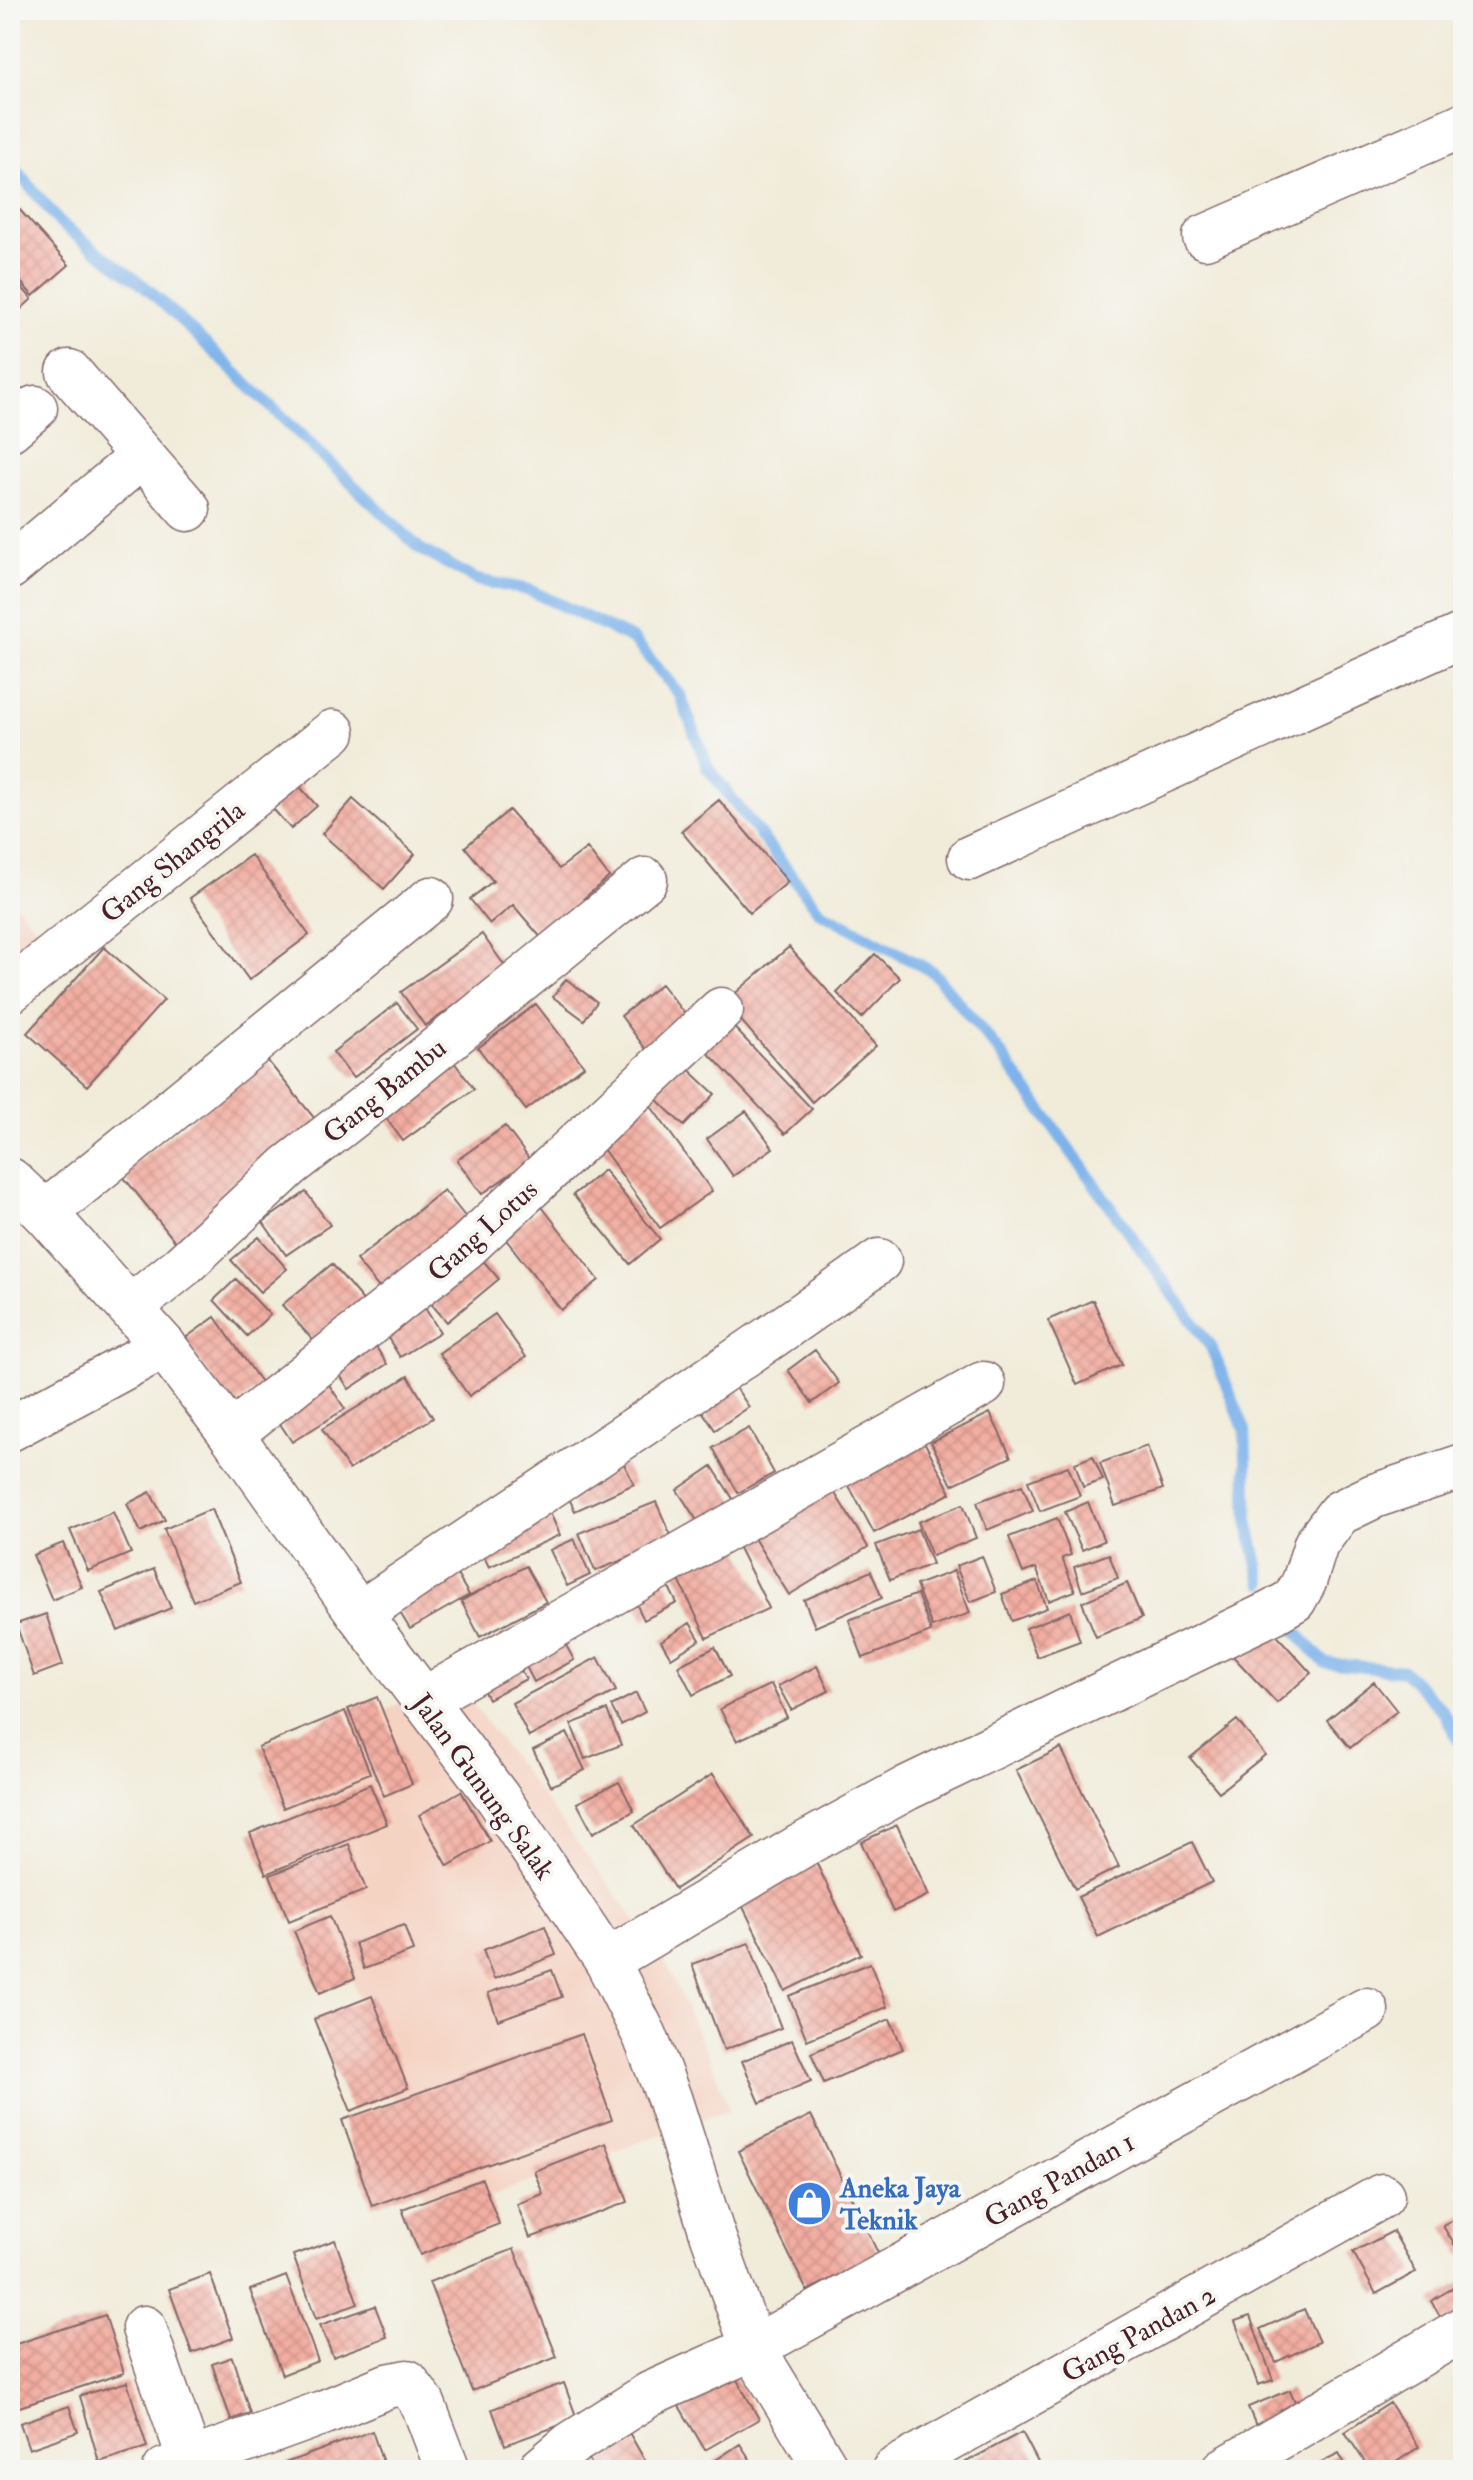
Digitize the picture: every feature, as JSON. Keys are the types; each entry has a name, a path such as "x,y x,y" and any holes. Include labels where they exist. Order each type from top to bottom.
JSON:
{"street":[{"path":"1205,237 1463,125"},
{"path":"69,372 188,509"},
{"path":"10,567 142,456"},
{"path":"970,858 1463,635"},
{"name":"Gang Shangrila","path":"10,991 333,732"},
{"name":"Gang Bambu","path":"131,1307 182,1266 289,1166 645,880"},
{"path":"45,1213 431,899"},
{"name":"Gang Lotus","path":"231,1434 466,1247 721,1010"},
{"name":"Jalan Gunung Salak","path":"10,1180 45,1213 164,1346 231,1434 359,1614 498,1798 607,1961 645,2036 669,2098 753,2348 827,2470"},
{"path":"359,1614 738,1362 879,1261"},
{"path":"10,1429 164,1346"},
{"path":"423,1700 983,1384"},
{"path":"607,1961 801,1846 907,1788 1294,1600 1304,1582 1316,1544 1339,1513 1374,1496 1463,1466"},
{"name":"Gang Pandan 1","path":"540,2470 571,2444 650,2394 753,2348 1366,2010"},
{"name":"Gang Pandan 2","path":"894,2470 1382,2196"},
{"path":"144,2328 178,2465 387,2386 407,2382 423,2404 448,2470"},
{"path":"1224,2470 1463,2329"}],"shaded area":[{"path":"10,897 69,966 10,1017"},
{"path":"452,1677 662,1955 715,2071 729,2110 432,2217 359,1997 261,1772"}],"building":[{"path":"10,199 69,265 33,296 10,270"},
{"path":"10,274 32,299 10,319"},
{"path":"293,779 317,806 291,829 266,801"},
{"path":"353,799 415,854 384,889 322,834"},
{"path":"719,800 788,882 750,913 681,831"},
{"path":"509,810 559,869 587,848 609,877 584,898 589,904 544,941 513,905 490,924 470,899 493,881 465,847"},
{"path":"251,855 309,935 249,980 190,898"},
{"path":"482,934 507,969 425,1026 401,992"},
{"path":"104,947 164,1000 87,1086 27,1033"},
{"path":"789,947 876,1046 812,1102 725,1002"},
{"path":"875,954 900,978 862,1018 837,993"},
{"path":"566,979 597,1002 584,1020 553,997"},
{"path":"661,984 690,1021 648,1052 621,1016"},
{"path":"397,1003 417,1029 353,1078 333,1052"},
{"path":"536,1004 584,1066 526,1110 478,1048"},
{"path":"723,1016 812,1109 785,1134 697,1041"},
{"path":"267,1060 324,1130 178,1245 121,1174"},
{"path":"454,1062 474,1089 403,1141 383,1114"},
{"path":"683,1064 715,1094 684,1126 652,1095"},
{"path":"645,1098 712,1191 660,1228 593,1135"},
{"path":"746,1111 773,1148 733,1176 707,1139"},
{"path":"505,1126 530,1160 482,1194 457,1160"},
{"path":"604,1170 660,1239 630,1264 573,1195"},
{"path":"444,1190 471,1224 384,1294 356,1260"},
{"path":"306,1192 330,1225 286,1255 263,1222"},
{"path":"542,1207 599,1280 561,1310 504,1237"},
{"path":"259,1237 287,1269 260,1292 231,1260"},
{"path":"473,1249 499,1279 447,1322 421,1292"},
{"path":"332,1264 366,1304 317,1345 282,1305"},
{"path":"236,1279 270,1315 247,1336 214,1300"},
{"path":"418,1297 440,1332 400,1357 378,1322"},
{"path":"1093,1300 1122,1365 1077,1385 1048,1320"},
{"path":"495,1314 526,1357 469,1396 439,1353"},
{"path":"215,1317 263,1385 233,1407 184,1339"},
{"path":"370,1338 387,1364 349,1389 332,1363"},
{"path":"815,1350 839,1383 812,1403 788,1370"},
{"path":"408,1376 433,1418 349,1470 322,1429"},
{"path":"324,1377 345,1409 292,1442 271,1410"},
{"path":"732,1382 749,1407 715,1430 698,1405"},
{"path":"990,1413 1011,1457 952,1485 931,1442"},
{"path":"916,1426 951,1493 874,1533 839,1467"},
{"path":"749,1428 774,1473 738,1493 713,1448"},
{"path":"1147,1446 1163,1489 1115,1506 1100,1463"},
{"path":"1093,1456 1103,1480 1083,1487 1075,1463"},
{"path":"621,1458 634,1484 575,1511 563,1486"},
{"path":"712,1466 735,1502 700,1525 677,1490"},
{"path":"1068,1466 1080,1496 1040,1511 1028,1481"},
{"path":"828,1482 868,1547 789,1595 749,1530"},
{"path":"1022,1485 1033,1511 987,1530 977,1502"},
{"path":"150,1492 165,1520 141,1532 127,1504"},
{"path":"656,1502 673,1540 595,1571 579,1533"},
{"path":"1088,1502 1104,1541 1082,1550 1065,1512"},
{"path":"963,1504 976,1538 932,1556 918,1522"},
{"path":"547,1506 560,1535 489,1567 475,1538"},
{"path":"211,1509 241,1582 193,1601 164,1529"},
{"path":"113,1512 131,1553 88,1571 70,1530"},
{"path":"1057,1518 1071,1555 1062,1558 1075,1591 1049,1601 1036,1568 1023,1573 1009,1537"},
{"path":"918,1529 932,1564 890,1580 876,1545"},
{"path":"733,1536 769,1608 707,1638 672,1566"},
{"path":"574,1539 590,1575 567,1586 550,1550"},
{"path":"63,1543 82,1587 52,1600 33,1555"},
{"path":"1109,1554 1118,1578 1082,1591 1074,1567"},
{"path":"982,1556 996,1592 970,1602 956,1566"},
{"path":"450,1563 469,1595 410,1629 391,1598"},
{"path":"526,1566 546,1602 480,1637 461,1601"},
{"path":"154,1569 171,1608 118,1631 101,1592"},
{"path":"871,1571 882,1598 815,1627 804,1600"},
{"path":"954,1571 970,1613 932,1627 916,1585"},
{"path":"662,1574 677,1603 644,1620 630,1591"},
{"path":"1037,1581 1047,1608 1012,1621 1002,1594"},
{"path":"1127,1583 1142,1618 1096,1637 1082,1602"},
{"path":"917,1594 931,1632 863,1658 849,1620"},
{"path":"1070,1611 1080,1641 1037,1657 1026,1628"},
{"path":"46,1614 63,1665 34,1676 16,1624"},
{"path":"1262,1619 1311,1673 1277,1703 1228,1651"},
{"path":"690,1623 700,1640 671,1658 661,1641"},
{"path":"560,1634 574,1660 534,1682 520,1655"},
{"path":"715,1647 730,1676 693,1695 678,1666"},
{"path":"511,1654 526,1679 488,1699 474,1673"},
{"path":"598,1657 616,1691 529,1737 512,1703"},
{"path":"817,1666 829,1691 791,1710 778,1686"},
{"path":"1374,1682 1397,1711 1350,1748 1327,1720"},
{"path":"771,1684 787,1717 737,1741 720,1709"},
{"path":"636,1693 645,1712 621,1725 611,1706"},
{"path":"377,1697 412,1784 384,1796 348,1709"},
{"path":"607,1710 621,1745 585,1759 571,1724"},
{"path":"345,1711 370,1773 283,1808 258,1747"},
{"path":"1237,1720 1265,1755 1219,1792 1190,1758"},
{"path":"567,1733 585,1770 551,1786 533,1750"},
{"path":"1061,1748 1119,1867 1075,1889 1016,1770"},
{"path":"713,1774 754,1838 675,1889 634,1825"},
{"path":"619,1782 634,1811 593,1833 577,1803"},
{"path":"370,1784 387,1824 266,1874 250,1833"},
{"path":"461,1791 490,1841 448,1866 419,1815"},
{"path":"897,1825 929,1895 893,1912 861,1842"},
{"path":"1192,1842 1212,1882 1098,1937 1078,1897"},
{"path":"349,1844 366,1890 289,1921 270,1875"},
{"path":"811,1852 861,1954 785,1991 734,1889"},
{"path":"330,1916 355,1978 320,1993 294,1931"},
{"path":"404,1925 413,1951 364,1969 355,1943"},
{"path":"545,1926 556,1955 494,1979 483,1950"},
{"path":"749,1943 781,2028 724,2050 692,1964"},
{"path":"870,1963 887,2007 807,2040 789,1996"},
{"path":"552,1970 562,1997 498,2020 488,1993"},
{"path":"372,1996 408,2088 351,2111 314,2019"},
{"path":"890,2019 903,2049 824,2083 811,2053"},
{"path":"582,2034 612,2120 372,2206 342,2120"},
{"path":"792,2040 811,2081 760,2103 742,2061"},
{"name":"Aneka Jaya Teknik","path":"811,2115 879,2255 807,2291 738,2151"},
{"path":"606,2143 628,2202 530,2238 517,2204 543,2194 534,2171"},
{"path":"482,2179 499,2224 420,2255 402,2209"},
{"path":"1463,2214 1463,2259 1443,2226"},
{"path":"1393,2231 1416,2272 1376,2294 1353,2252"},
{"path":"335,2240 358,2304 316,2319 293,2255"},
{"path":"514,2249 557,2357 472,2391 429,2282"},
{"path":"210,2274 233,2338 192,2353 169,2289"},
{"path":"286,2276 318,2361 282,2375 250,2290"},
{"path":"1463,2282 1463,2322 1449,2331 1431,2301"},
{"path":"375,2306 387,2337 333,2357 320,2325"},
{"path":"1304,2309 1319,2342 1276,2362 1260,2329"},
{"path":"105,2315 124,2373 10,2410 10,2346"},
{"path":"1250,2316 1273,2380 1258,2385 1235,2321"},
{"path":"232,2357 250,2413 231,2420 212,2364"},
{"path":"727,2362 759,2419 705,2450 672,2394"},
{"path":"127,2382 147,2447 99,2462 80,2396"},
{"path":"564,2383 577,2419 505,2445 492,2409"},
{"path":"1290,2390 1301,2416 1259,2433 1248,2407"},
{"path":"1390,2403 1419,2447 1384,2470 1370,2470 1345,2432"},
{"path":"69,2406 78,2432 29,2449 20,2423"},
{"path":"624,2424 647,2464 637,2470 595,2470 582,2447"},
{"path":"372,2431 385,2468 281,2470 280,2465"},
{"path":"1022,2432 1042,2470 951,2470"},
{"path":"740,2444 757,2470 701,2470"},
{"path":"1339,2453 1348,2470 1305,2470"}],"waterway":[{"path":"10,162 61,224 148,289 420,549 477,580 529,590 634,640 680,695 708,768 819,911 933,972 999,1051 1211,1347 1245,1430 1248,1521 1262,1583"},
{"path":"1287,1622 1325,1663 1404,1671 1443,1711 1463,1748"}],"place":[{"name":"Aneka Jaya Teknik","path":"809,2203"}]}
